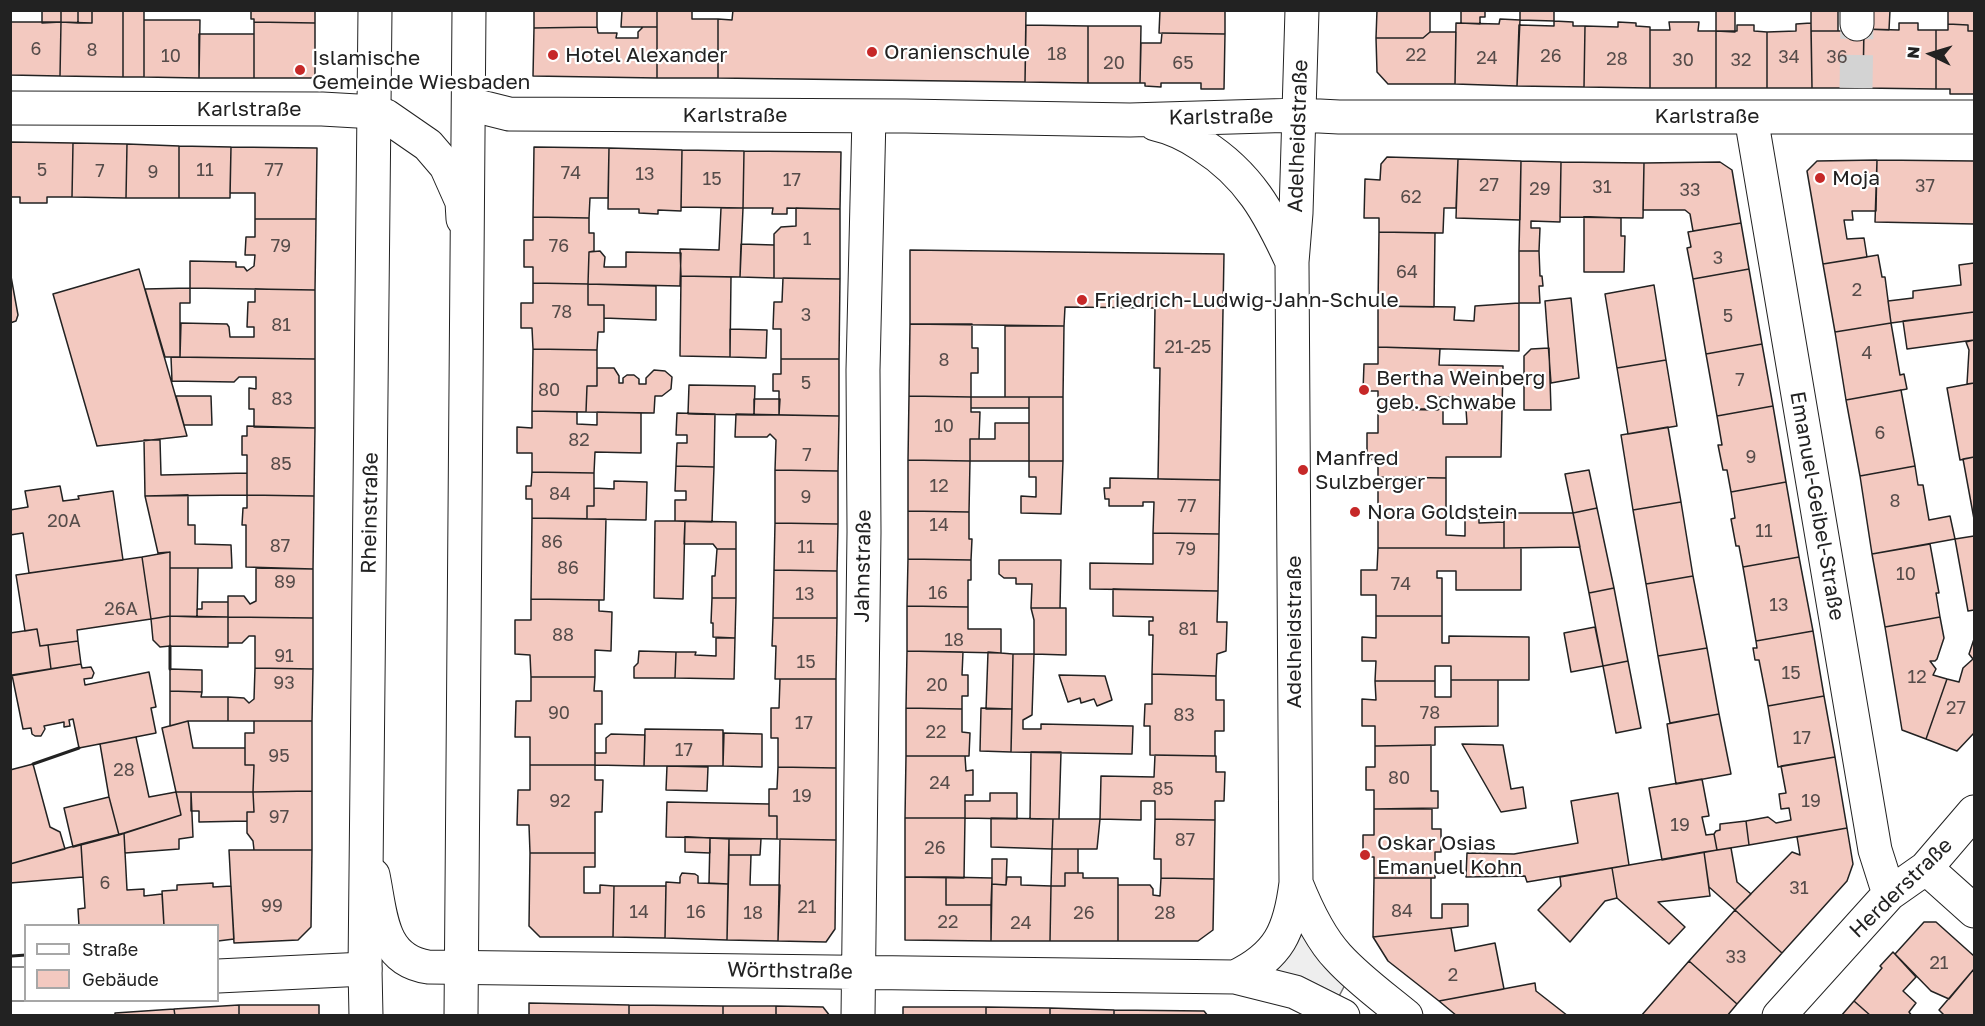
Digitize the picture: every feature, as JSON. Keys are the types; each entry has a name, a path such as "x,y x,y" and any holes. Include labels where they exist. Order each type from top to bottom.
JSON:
{"street":[{"name":"Rheinstraße","path":"366,1016 375,10"},
{"path":"461,1016 469,10"},
{"name":"Adelheidstraße","path":"1235,977 1253,968 1275,948 1287,925 1293,906 1296,883 1292,262 1300,116 1302,10"},
{"name":"Karlstraße","path":"469,104 509,114 1130,120 1300,116 1751,117 1856,102 1974,117"},
{"name":"Karlstraße","path":"10,108 322,109 375,112 386,116 428,145 446,166 462,202 467,257"},
{"name":"Jahnstraße","path":"858,1016 864,532 862,370 869,116"},
{"name":"Emanuel-Geibel-Straße","path":"1751,117 1875,850 1889,894"},
{"name":"Adelheidstraße","path":"1130,120 1170,127 1187,135 1228,162 1247,181 1260,201 1292,262"},
{"name":"Herderstraße","path":"1779,1016 1889,894 1926,868 1974,812"},
{"name":"Wörthstraße","path":"367,850 388,942 394,951 411,963 422,966 1235,977 1293,1004 1343,1016"},
{"path":"1926,868 1974,910"},
{"path":"1296,883 1306,907 1336,955 1359,978 1406,1016"},
{"path":"219,976 365,969"}],"shaded area":[{"path":"1302,930 1347,981 1336,1002 1272,975"}],"building":[{"path":"42,10 61,10 61,22 42,23"},
{"path":"61,10 78,10 78,23 61,22"},
{"path":"78,10 92,10 92,23 78,23"},
{"path":"92,10 123,10 123,77 60,76 61,22 92,23"},
{"path":"123,10 144,10 144,77 123,77"},
{"path":"251,10 315,10 315,23 254,22 254,19 251,19"},
{"path":"534,10 597,10 597,27 534,28"},
{"path":"622,10 657,10 657,27 621,27"},
{"path":"657,10 692,10 692,19 718,19 718,78 657,78"},
{"name":"Oranienschule","path":"733,10 1026,10 1025,82 718,78 718,19 732,20"},
{"path":"1160,10 1225,10 1225,34 1159,33"},
{"path":"1377,10 1430,10 1430,32 1423,38 1376,38"},
{"path":"1461,10 1485,10 1485,17 1480,17 1480,24 1461,23"},
{"path":"1520,10 1554,10 1554,21 1520,20"},
{"path":"1716,10 1735,10 1735,32 1716,31"},
{"path":"1811,10 1838,10 1838,31 1811,31"},
{"path":"1864,10 1890,10 1889,30 1864,29"},
{"path":"1948,10 1974,10 1974,31 1968,31 1968,25 1948,24"},
{"path":"1500,19 1520,20 1517,86 1455,84 1456,23 1499,24"},
{"path":"144,20 200,20 199,78 144,77"},
{"path":"1554,21 1573,22 1573,26 1585,26 1584,87 1517,86 1519,25 1554,26"},
{"path":"10,22 61,22 60,76 10,75"},
{"path":"254,22 315,23 315,78 254,78"},
{"path":"1618,22 1650,27 1650,88 1584,87 1585,26 1618,27"},
{"path":"1669,22 1699,22 1698,31 1716,31 1716,88 1650,88 1650,30 1670,30"},
{"path":"1811,23 1812,88 1767,88 1767,32 1796,31 1796,24"},
{"path":"1899,23 1918,23 1918,30 1936,30 1936,89 1863,88 1864,29 1899,30"},
{"path":"1864,24 1863,88 1812,88 1811,31 1850,31"},
{"path":"1948,24 1968,25 1968,31 1974,31 1974,94 1950,94 1950,89 1936,89 1936,30 1948,30"},
{"path":"1026,25 1088,26 1088,83 1025,82"},
{"path":"1737,25 1754,25 1754,31 1767,32 1767,88 1716,88 1716,31 1737,31"},
{"path":"1088,26 1141,26 1140,83 1088,83"},
{"path":"597,27 598,33 617,33 616,38 638,38 638,32 643,27 657,27 657,78 533,76 534,28"},
{"path":"1430,32 1456,32 1455,84 1388,84 1377,72 1376,38 1423,38"},
{"path":"1162,33 1225,34 1224,89 1201,89 1201,83 1161,83 1161,87 1145,86 1145,83 1140,83 1141,43 1161,43"},
{"path":"199,34 254,34 254,78 199,78"},
{"path":"10,142 73,143 72,197 47,197 47,203 20,203 20,197 10,197"},
{"path":"73,143 127,144 126,198 72,197"},
{"path":"127,144 179,146 179,198 126,198"},
{"path":"179,146 231,147 230,198 179,198"},
{"path":"231,147 317,148 316,219 255,219 255,193 230,193"},
{"path":"534,147 609,148 608,198 590,198 589,218 533,217"},
{"path":"609,148 682,150 681,211 658,210 658,214 639,213 639,209 608,209"},
{"path":"682,150 744,151 743,208 681,207"},
{"path":"744,151 841,152 840,209 787,208 787,214 772,214 773,208 743,208"},
{"path":"1387,157 1458,159 1456,208 1444,208 1443,233 1379,232 1379,218 1364,218 1365,179 1380,180 1381,164"},
{"path":"1458,159 1521,161 1520,220 1456,218"},
{"path":"1877,160 1876,211 1852,211 1853,220 1844,220 1847,239 1864,238 1867,257 1823,264 1807,171 1817,161"},
{"path":"1877,160 1974,161 1974,224 1875,222"},
{"path":"1521,161 1561,162 1560,222 1531,221 1531,228 1540,228 1539,251 1519,251"},
{"path":"1561,162 1644,163 1643,218 1560,217"},
{"path":"1720,162 1732,170 1741,223 1693,231 1690,214 1685,210 1643,210 1644,163"},
{"path":"721,208 743,208 740,277 681,276 680,249 719,250"},
{"path":"796,208 840,209 840,279 774,278 774,234 781,227 796,226"},
{"path":"533,217 589,218 589,233 594,233 594,251 589,252 588,284 533,283 533,267 524,267 524,240 533,240"},
{"path":"1584,217 1621,218 1621,236 1625,236 1624,272 1584,272"},
{"path":"255,219 316,219 315,290 190,288 190,261 236,262 236,267 244,267 247,271 254,266 255,255 245,255 246,237 255,237"},
{"path":"1741,223 1749,269 1693,279 1687,248 1691,247 1688,232"},
{"path":"1379,232 1435,233 1434,307 1378,306"},
{"path":"741,244 774,245 774,278 740,277"},
{"path":"910,250 1224,254 1220,480 1158,479 1160,368 1154,368 1155,308 1065,307 1064,326 910,324"},
{"path":"600,251 605,257 604,267 626,267 626,252 681,253 680,286 588,284 589,252"},
{"path":"1519,251 1539,251 1540,276 1542,276 1543,286 1539,286 1540,303 1519,303"},
{"path":"1878,255 1882,277 1885,277 1891,323 1835,332 1823,264"},
{"path":"1974,263 1974,312 1891,323 1888,301 1913,298 1913,291 1961,285 1959,265"},
{"path":"139,269 187,436 97,446 53,294"},
{"path":"1749,269 1762,344 1706,354 1693,279"},
{"path":"10,271 18,315 16,321 10,323"},
{"path":"681,276 731,277 730,357 680,356"},
{"path":"783,278 840,279 839,359 781,359 781,329 773,329 774,302 782,302"},
{"path":"533,283 588,284 588,305 604,305 604,332 598,332 597,350 533,349 532,328 521,328 521,303 533,303"},
{"path":"588,284 656,286 656,320 604,318 604,305 588,305"},
{"path":"1654,285 1666,360 1617,368 1605,294"},
{"path":"190,288 190,303 180,303 180,357 165,357 145,289"},
{"path":"255,289 315,290 315,359 180,357 181,323 227,324 230,337 254,337 254,327 247,327 248,302 255,302"},
{"path":"1571,298 1579,378 1551,383 1545,301"},
{"path":"1519,303 1519,351 1378,347 1378,306 1455,307 1454,320 1474,321 1475,306"},
{"path":"1974,312 1974,340 1907,349 1903,321"},
{"path":"1891,323 1900,375 1904,374 1907,389 1846,400 1835,332"},
{"path":"910,324 972,324 972,348 978,348 978,373 971,373 971,397 909,396"},
{"path":"1005,326 1064,326 1063,397 1005,397"},
{"path":"730,329 767,330 766,358 730,357"},
{"path":"1974,340 1974,383 1967,384 1969,350 1966,342"},
{"path":"1762,344 1773,406 1717,416 1706,354"},
{"path":"1378,347 1440,349 1439,365 1503,366 1502,410 1466,409 1467,398 1438,397 1438,410 1378,409 1378,391 1363,391 1364,364 1378,364"},
{"path":"1549,348 1551,410 1524,410 1524,356 1531,349"},
{"path":"533,349 597,350 597,386 587,386 586,412 532,411"},
{"path":"171,357 315,359 315,428 254,427 254,409 249,409 249,388 256,389 256,377 239,377 234,382 172,381"},
{"path":"781,359 839,359 839,416 779,415 779,391 773,391 773,374 781,374"},
{"path":"1666,360 1677,426 1628,434 1617,368"},
{"path":"597,368 614,368 619,376 619,383 623,383 623,378 627,375 634,375 639,379 639,384 646,384 646,378 654,370 665,371 672,377 671,389 662,396 655,396 654,413 586,412 587,386 597,386"},
{"path":"1974,383 1974,457 1960,460 1947,388"},
{"path":"689,385 755,386 754,415 688,414"},
{"path":"1901,390 1915,466 1860,476 1846,400"},
{"path":"176,396 211,396 212,425 184,425"},
{"path":"909,396 971,397 971,412 980,412 979,439 970,439 970,461 908,460"},
{"path":"971,397 1029,397 1029,408 971,408"},
{"path":"1029,397 1063,397 1063,461 1029,461"},
{"path":"754,399 780,399 779,415 754,415"},
{"path":"1773,406 1786,482 1731,492 1727,470 1723,470 1718,445 1722,445 1717,416"},
{"path":"1378,409 1443,409 1443,424 1467,424 1466,409 1502,410 1501,457 1446,457 1446,478 1378,477 1378,460 1367,459 1367,433 1378,433"},
{"path":"532,411 577,412 577,424 597,425 597,412 641,413 641,453 595,452 594,473 532,472 532,453 517,453 517,427 532,428"},
{"path":"677,413 715,414 714,467 676,466 677,443 687,443 687,435 676,435"},
{"path":"736,414 839,416 838,471 775,470 776,440 770,434 767,437 735,437"},
{"path":"995,423 1029,423 1029,461 970,461 970,439 995,439"},
{"path":"247,426 315,428 314,496 247,495 247,455 242,455 242,436 247,436"},
{"path":"1668,427 1681,502 1633,510 1621,435"},
{"path":"144,440 160,440 161,475 247,473 247,495 145,496"},
{"path":"1974,457 1974,519 1963,459"},
{"path":"908,460 970,461 969,512 908,511"},
{"path":"1029,461 1063,461 1061,514 1021,513 1021,496 1036,497 1036,477 1029,477"},
{"path":"676,466 714,467 712,522 675,521 675,500 686,500 686,491 675,491"},
{"path":"1915,466 1918,485 1923,485 1929,520 1950,516 1955,539 1872,554 1860,476"},
{"path":"775,470 838,471 838,524 775,523"},
{"path":"1589,470 1597,508 1573,513 1565,474"},
{"path":"532,472 594,473 594,506 587,506 587,519 532,518 532,499 526,499 526,486 531,486"},
{"path":"1378,477 1446,478 1446,535 1465,536 1465,519 1479,519 1479,523 1504,522 1504,548 1378,548"},
{"path":"1110,478 1220,480 1219,534 1153,533 1154,502 1143,502 1143,506 1109,506 1109,499 1105,499 1104,488 1110,488"},
{"path":"614,481 647,482 646,520 587,519 587,506 594,506 594,488 614,489"},
{"path":"1786,482 1799,557 1743,567 1731,519 1735,518 1731,492"},
{"path":"60,486 63,501 79,499 78,496 113,491 123,560 29,573 23,533 10,535 10,510 28,507 25,491"},
{"path":"188,495 188,525 195,525 195,544 231,545 232,568 170,568 170,552 158,553 145,496"},
{"path":"247,495 314,496 313,569 246,567 246,525 242,525 243,508 247,508"},
{"path":"1681,502 1693,576 1646,584 1633,510"},
{"path":"1597,508 1614,588 1589,593 1573,513"},
{"path":"908,511 969,512 969,539 972,539 971,560 908,559"},
{"path":"1504,513 1573,513 1580,547 1504,548"},
{"path":"532,518 606,519 604,600 531,599"},
{"path":"655,521 685,521 683,599 654,598"},
{"path":"685,521 736,522 736,549 717,549 713,544 684,544"},
{"path":"775,523 838,524 837,571 774,570"},
{"path":"1153,533 1219,534 1218,591 1090,589 1090,563 1153,564"},
{"path":"1974,536 1974,610 1968,611 1955,539"},
{"path":"1930,544 1939,593 1936,593 1940,617 1885,627 1872,554"},
{"path":"1378,548 1521,548 1521,590 1456,590 1456,571 1437,571 1437,578 1442,578 1442,616 1376,616 1376,595 1361,595 1361,570 1377,570"},
{"path":"717,549 736,549 736,598 712,598 712,576 715,576"},
{"path":"170,552 170,616 151,619 142,557"},
{"path":"142,557 151,619 77,630 78,641 40,646 37,629 25,631 16,575"},
{"path":"1799,557 1813,631 1756,641 1743,567"},
{"path":"908,559 971,560 968,607 907,606"},
{"path":"999,560 1061,560 1060,608 1031,608 1032,584 1016,584 1016,578 1004,578 999,574"},
{"path":"170,568 198,568 197,617 170,616"},
{"path":"256,568 313,569 313,618 228,617 228,596 244,596 250,604 256,601"},
{"path":"774,570 837,571 837,618 773,618"},
{"path":"1693,576 1707,648 1658,656 1646,584"},
{"path":"1614,588 1628,661 1603,666 1589,593"},
{"path":"1113,589 1218,591 1217,622 1227,622 1226,651 1217,654 1216,676 1152,674 1153,635 1149,635 1149,621 1153,621 1153,617 1113,616"},
{"path":"712,598 736,598 735,638 713,637"},
{"path":"531,599 599,600 599,611 612,612 611,651 595,650 595,677 531,677 530,655 515,654 515,620 531,620"},
{"path":"202,602 228,602 228,617 197,617 197,609 202,609"},
{"path":"907,606 968,607 968,629 1001,629 1001,653 907,651"},
{"path":"1031,608 1066,608 1066,655 1034,654 1034,620"},
{"path":"170,616 170,646 160,647 153,640 151,619"},
{"path":"170,616 228,617 228,647 170,646"},
{"path":"1376,616 1442,616 1442,643 1449,643 1449,636 1529,637 1529,680 1451,680 1451,666 1435,666 1435,681 1375,681 1376,661 1362,661 1362,637 1376,638"},
{"path":"228,617 313,618 313,669 255,668 255,636 249,636 242,643 228,643"},
{"path":"1940,617 1944,638 1937,659 1930,661 1936,669 1933,675 1947,679 1926,739 1902,730 1885,627"},
{"path":"773,618 837,618 836,679 775,679 776,646 772,646"},
{"path":"1595,627 1603,666 1571,672 1564,633"},
{"path":"37,629 40,646 48,645 51,669 10,676 10,633"},
{"path":"1813,631 1824,696 1768,706 1759,660 1755,660 1753,648 1757,648 1756,641"},
{"path":"716,638 735,638 734,679 675,678 676,652 696,652 695,655 716,656"},
{"path":"1974,639 1974,733 1957,751 1926,739 1947,679 1959,682 1963,668 1973,659 1969,654"},
{"path":"78,641 81,664 51,669 48,645"},
{"path":"1707,648 1719,714 1670,723 1658,656"},
{"path":"639,651 676,652 675,678 634,678 634,667 638,663"},
{"path":"907,651 963,652 962,675 968,675 968,696 962,696 962,709 906,708"},
{"path":"988,652 1013,654 1012,709 986,709"},
{"path":"1013,654 1034,654 1032,715 1023,720 1023,729 1041,729 1041,724 1133,726 1132,754 1011,752"},
{"path":"1628,661 1641,728 1616,733 1603,666"},
{"path":"81,664 82,668 91,667 94,673 92,678 84,679 85,685 149,672 156,707 151,708 156,733 79,748 73,719 69,720 70,726 64,727 64,722 44,726 45,729 41,736 32,734 31,728 23,729 12,675"},
{"path":"255,668 313,669 312,721 228,721 228,697 244,698 249,703 254,699"},
{"path":"170,669 202,670 202,692 170,691"},
{"path":"1152,674 1216,676 1216,700 1224,700 1224,731 1215,731 1215,756 1150,755 1150,726 1144,726 1145,704 1152,704"},
{"path":"1059,675 1105,676 1112,700 1097,706 1094,699 1081,703 1080,698 1068,702"},
{"path":"531,677 595,677 594,691 602,691 602,724 595,724 595,765 530,765 530,737 515,737 516,701 531,701"},
{"path":"780,679 836,679 836,768 778,767 778,738 771,738 771,708 779,708"},
{"path":"1451,680 1498,680 1498,726 1435,727 1435,745 1375,746 1375,726 1362,726 1362,699 1376,700 1375,681 1435,681 1435,697 1451,697"},
{"path":"170,691 202,692 201,697 228,697 228,721 188,721 170,726"},
{"path":"1824,696 1835,757 1778,767 1768,706"},
{"path":"906,708 962,709 962,732 970,733 969,756 906,756"},
{"path":"981,708 1012,709 1011,752 980,751"},
{"path":"1719,714 1731,774 1676,784 1667,724"},
{"path":"188,721 193,748 245,748 245,765 254,765 253,792 176,792 162,728"},
{"path":"254,721 312,721 312,791 253,792 254,765 245,765 245,733 254,733"},
{"path":"645,729 723,730 723,766 644,766"},
{"path":"724,733 762,734 762,767 723,766"},
{"path":"611,734 645,735 644,766 595,765 595,753 606,753 606,738"},
{"path":"136,737 149,797 176,792 181,815 119,835 109,797 100,744"},
{"path":"1462,744 1503,745 1511,789 1523,787 1526,808 1501,812"},
{"path":"1431,745 1431,791 1438,791 1438,808 1374,809 1374,790 1366,790 1366,767 1375,767 1375,746"},
{"path":"1031,752 1061,752 1059,819 1030,819"},
{"path":"1155,755 1216,756 1216,772 1225,772 1224,801 1215,801 1215,820 1155,819 1155,801 1141,801 1141,820 1100,819 1101,776 1154,777"},
{"path":"906,756 965,756 966,771 973,770 973,795 965,795 965,818 905,818"},
{"path":"1835,757 1847,828 1749,845 1746,821 1768,817 1776,823 1791,820 1789,808 1781,809 1779,794 1786,793 1781,766"},
{"path":"33,764 50,827 60,832 65,849 10,864 10,770"},
{"path":"530,765 595,765 595,780 603,780 602,812 595,812 595,853 530,853 529,825 517,825 518,790 530,790"},
{"path":"667,766 708,767 707,791 666,790"},
{"path":"778,767 836,768 836,840 777,839 777,816 769,816 769,789 777,789"},
{"path":"1702,779 1709,816 1702,817 1706,835 1714,834 1717,850 1662,860 1649,788"},
{"path":"312,791 312,850 254,850 253,841 247,833 247,812 254,812 253,792"},
{"path":"176,792 191,792 193,837 179,839 179,849 125,853 124,833 181,815"},
{"path":"191,792 253,792 254,812 247,812 247,821 199,822 199,811 191,811"},
{"path":"990,793 1017,793 1017,819 965,818 965,801 990,801"},
{"path":"1618,793 1629,865 1527,882 1525,876 1466,877 1467,853 1514,854 1578,843 1571,801"},
{"path":"109,797 119,835 73,847 64,808"},
{"path":"667,802 769,804 769,816 777,816 777,839 666,837"},
{"path":"1374,809 1432,809 1432,829 1441,829 1441,852 1435,852 1435,878 1374,878 1374,857 1363,857 1363,835 1374,835"},
{"path":"905,818 965,818 964,878 905,877"},
{"path":"991,818 1053,819 1052,849 991,847"},
{"path":"1053,819 1100,819 1097,849 1052,849"},
{"path":"1155,819 1215,820 1214,879 1161,878 1161,859 1154,859"},
{"path":"1746,821 1749,845 1717,850 1714,834 1720,830 1720,824"},
{"path":"1847,828 1853,864 1847,881 1782,953 1735,910 1792,852 1800,855 1797,837"},
{"path":"124,833 127,890 144,889 144,896 162,894 164,924 79,924 78,909 85,908 81,844"},
{"path":"685,837 710,838 710,853 685,852"},
{"path":"710,838 729,839 728,884 709,883"},
{"path":"729,839 761,839 760,855 729,855"},
{"path":"780,839 836,840 835,929 826,942 778,941"},
{"path":"81,844 83,877 10,883 10,864"},
{"path":"1731,848 1737,882 1751,894 1735,910 1709,887 1704,852"},
{"path":"1052,849 1078,849 1078,873 1065,873 1065,886 1051,886"},
{"path":"229,850 312,850 311,927 298,940 234,943"},
{"path":"1704,852 1710,896 1658,902 1685,927 1669,944 1617,898 1612,868"},
{"path":"530,853 595,853 595,867 584,867 584,893 600,893 600,885 614,886 613,937 540,937 529,926"},
{"path":"729,855 751,855 750,885 780,885 778,941 727,940"},
{"path":"992,859 1007,859 1006,885 992,884"},
{"path":"1612,868 1617,898 1605,901 1570,942 1538,910 1561,886 1560,877"},
{"path":"682,873 695,874 698,876 698,883 728,884 727,940 665,938 666,882 680,883"},
{"path":"1065,873 1083,873 1083,878 1118,878 1118,941 1050,941 1051,886 1065,886"},
{"path":"905,877 946,877 946,905 991,905 991,941 905,940"},
{"path":"946,877 992,878 991,905 946,905"},
{"path":"1007,877 1021,877 1021,885 1051,886 1050,941 991,941 992,884 1006,885"},
{"path":"1161,878 1214,879 1213,930 1198,941 1118,941 1118,885 1150,885 1153,895 1160,896"},
{"path":"1374,878 1431,878 1431,918 1442,918 1442,904 1468,904 1468,926 1373,937"},
{"path":"213,883 213,887 231,886 234,939 219,941 219,924 164,924 162,891 177,890 177,885"},
{"path":"614,886 666,886 665,938 613,937"},
{"path":"1735,910 1782,953 1737,1004 1689,961"},
{"path":"1924,922 1936,922 1974,956 1974,969 1949,999 1931,991 1895,954"},
{"path":"1451,928 1455,951 1495,943 1504,989 1439,1001 1388,961 1373,937"},
{"path":"1893,952 1916,977 1903,991 1916,1003 1909,1012 1912,1016 1871,1016 1854,1001"},
{"path":"1689,961 1737,1004 1727,1016 1641,1016"},
{"path":"1974,969 1974,1016 1945,1016 1939,1010"},
{"path":"1535,983 1536,991 1568,1016 1457,1016 1439,1001"},
{"path":"1854,1001 1871,1016 1841,1016"},
{"path":"529,1003 629,1005 629,1016 529,1016"},
{"path":"239,1005 319,1005 319,1016 239,1016"},
{"path":"239,1005 239,1016 175,1016 174,1009"},
{"path":"629,1005 723,1006 723,1016 629,1016"},
{"path":"723,1006 776,1006 776,1016 723,1016"},
{"path":"776,1006 823,1007 830,1016 776,1016"},
{"path":"903,1007 986,1007 986,1016 903,1016"},
{"path":"986,1007 1050,1008 1050,1016 986,1016"},
{"path":"1050,1008 1114,1010 1114,1016 1050,1016"},
{"path":"174,1009 175,1016 115,1016 115,1013"},
{"path":"1114,1010 1204,1011 1208,1016 1114,1016"}],"tunnel":[{"path":"1856,88 1857,24"}],"wall":[{"path":"170,646 170,669"},
{"path":"33,764 79,748"},
{"path":"12,956 24,955"}],"place":[{"name":"Oranienschule","path":"872,52"},
{"name":"Hotel Alexander","path":"553,55"},
{"name":"Islamische Gemeinde Wiesbaden","path":"300,70"},
{"name":"Moja","path":"1820,178"},
{"name":"Friedrich-Ludwig-Jahn-Schule","path":"1082,300"},
{"name":"Bertha Weinberg geb. Schwabe","path":"1364,390"},
{"name":"Manfred Sulzberger","path":"1303,470"},
{"name":"Nora Goldstein","path":"1355,512"},
{"name":"Oskar Osias Emanuel Kohn","path":"1365,855"}]}
